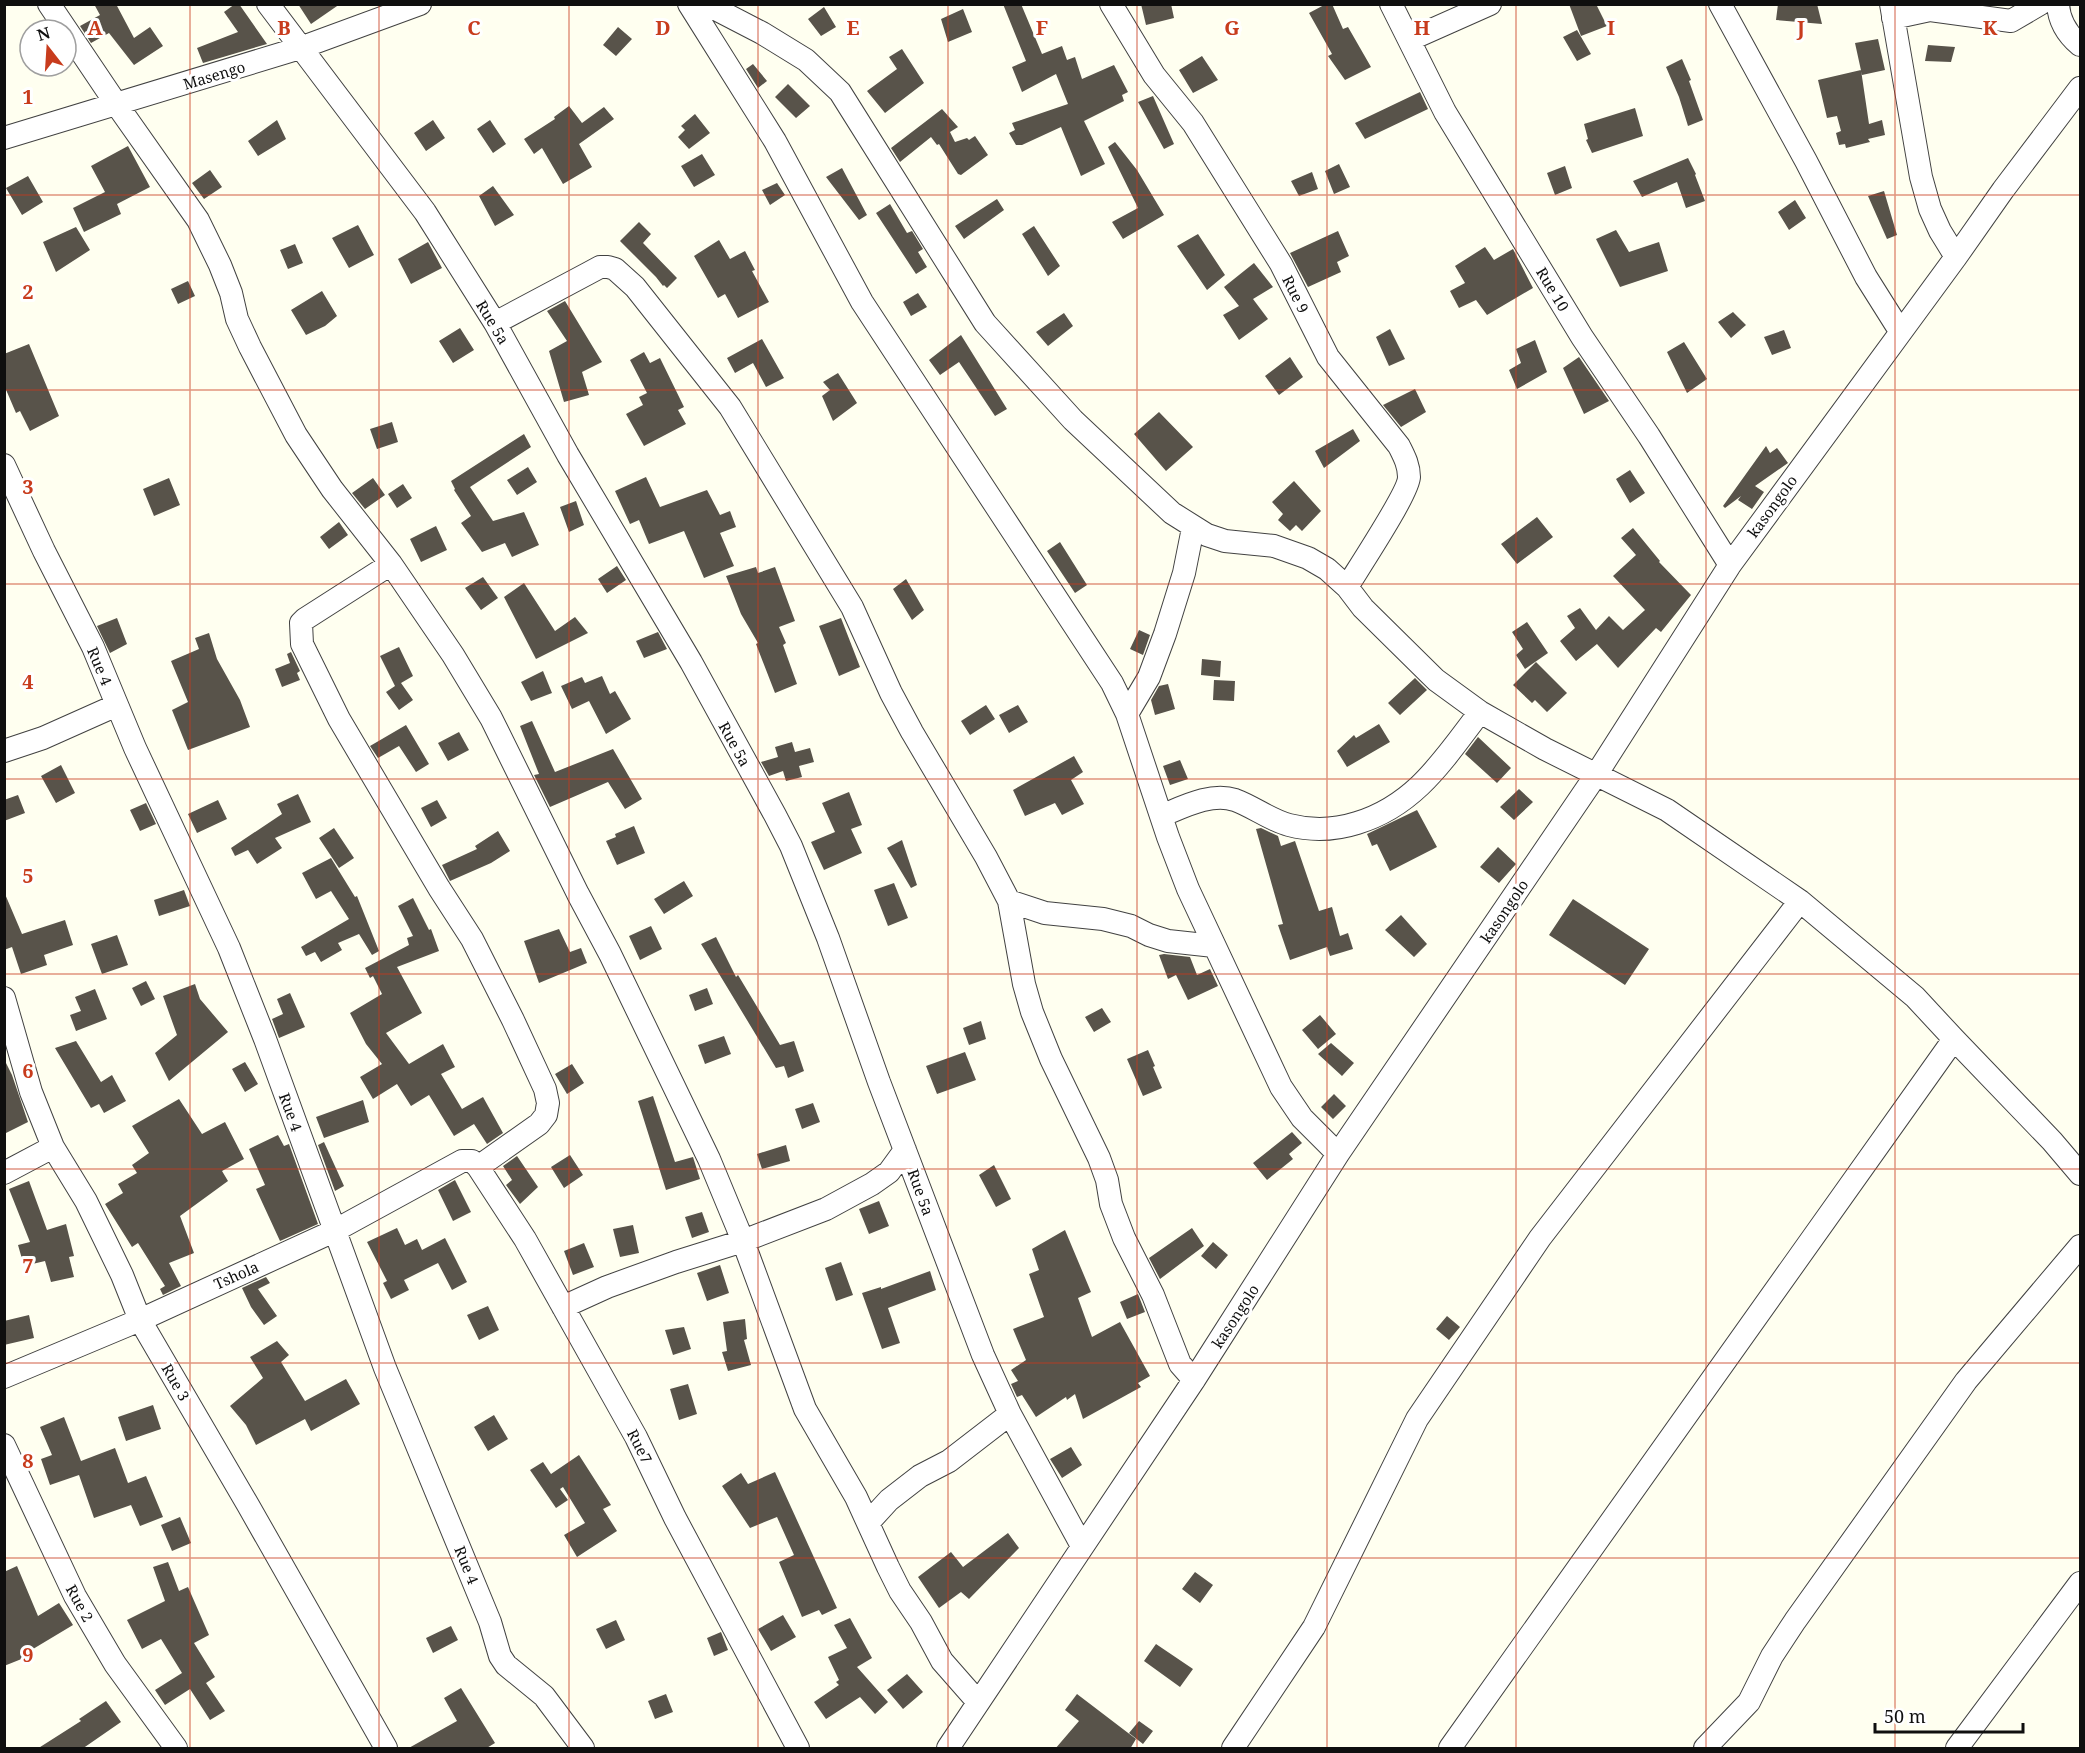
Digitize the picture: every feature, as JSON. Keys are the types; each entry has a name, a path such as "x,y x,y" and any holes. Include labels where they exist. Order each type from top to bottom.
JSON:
{"street":[{"path":"49,4 198,220 231,293 237,319 296,435 332,489 391,564 453,655 491,718 610,954 709,1159 743,1241 805,1409 856,1497 896,1583 942,1661 978,1702"},
{"name":"Rue 5a","path":"268,4 425,212 495,323 568,455 691,662 791,846 828,938 971,1325 1010,1414 1082,1546"},
{"name":"Masengo","path":"4,138 300,48 420,4"},
{"path":"689,4 775,141 862,302 1100,662 1127,714 1188,889 1214,946 1291,1103 1302,1119 1338,1154"},
{"path":"706,4 762,33 806,60 840,92 985,323 1072,420 1172,513 1193,528 1225,541 1274,546 1308,558 1327,569 1436,680 1480,712 1596,775 1667,810 1800,901 1915,997 2052,1141 2080,1174"},
{"name":"Rue 9","path":"1111,4 1154,75 1193,123 1281,264 1328,357 1399,446 1407,462 1409,479 1401,497 1347,587"},
{"name":"Rue 10","path":"1391,4 1445,112 1582,337 1649,435 1730,565"},
{"path":"1409,40 1490,4"},
{"path":"1720,4 1806,160 1861,268 1900,331"},
{"path":"1956,257 1930,209 1921,177 1892,11 1930,10 2011,21 2040,4"},
{"path":"2058,4 2062,22 2070,37 2080,45"},
{"name":"kasongolo","path":"948,1749 1194,1380 1338,1154 1596,775 1730,565 2080,88"},
{"path":"495,323 600,267 608,267 635,286 730,407 852,607 906,722 986,857 1009,901 1024,984 1036,1021 1051,1059 1099,1158 1107,1180 1111,1204 1124,1238 1153,1295 1180,1364 1194,1380"},
{"name":"Rue 4","path":"4,465 93,648 135,748 230,948 385,1368 485,1611 500,1656 514,1672 544,1696 583,1749"},
{"path":"1127,714 1149,677 1165,634 1184,573 1193,528"},
{"name":"Tshola","path":"4,1377 140,1320 334,1232 470,1164 539,1124 546,1115 548,1103 545,1089 472,939 439,888 345,729 302,644 301,623 305,619 391,564"},
{"path":"4,751 43,738 117,705"},
{"path":"1161,816 1211,798 1233,800 1290,825 1315,829 1342,828 1378,817 1412,795 1434,773 1480,712"},
{"path":"1009,901 1045,913 1102,919 1131,926 1168,941 1214,946"},
{"path":"1233,1749 1314,1627 1417,1419 1540,1239 1800,901"},
{"name":"Rue 3","path":"4,998 31,1092 53,1146 86,1201 122,1275 140,1320 386,1749"},
{"path":"1450,1749 1954,1039"},
{"path":"4,1173 53,1146"},
{"path":"562,1307 607,1287 743,1241 826,1209 889,1172 905,1150"},
{"name":"Rue7","path":"470,1164 525,1239 636,1437 675,1518 798,1749"},
{"path":"1705,1749 1749,1702 1772,1656 1795,1621 1966,1381 2080,1246"},
{"path":"868,1523 889,1500 920,1476 949,1461 1010,1414"},
{"name":"Rue 2","path":"4,1445 75,1596 115,1664 176,1749"},
{"path":"1957,1749 2080,1583"}],"building":[{"path":"94,4 116,4 134,38 150,27 163,46 134,65 109,33 91,43 80,26 100,15"},
{"path":"235,4 239,4 267,44 203,63 197,48 238,32 224,12"},
{"path":"298,4 340,4 311,24"},
{"path":"1003,4 1021,4 1042,54 1062,46 1067,60 1075,57 1082,79 1114,65 1128,92 1122,95 1124,101 1084,121 1105,164 1081,176 1061,127 1022,145 1016,145 1009,133 1015,130 1012,123 1068,104 1056,74 1022,92 1012,67 1026,61"},
{"path":"1141,4 1171,4 1174,18 1146,25"},
{"path":"1326,4 1332,4 1343,29 1348,27 1371,67 1345,80 1328,56 1332,54 1309,13"},
{"path":"1569,4 1596,4 1607,26 1581,36"},
{"path":"1778,4 1817,4 1822,24 1776,20"},
{"path":"824,7 836,27 821,36 808,19"},
{"path":"963,9 972,32 948,42 941,19"},
{"path":"618,27 632,39 616,56 603,45"},
{"path":"1577,30 1591,54 1577,61 1563,37"},
{"path":"1878,39 1885,70 1862,75 1855,43"},
{"path":"1928,45 1955,47 1951,62 1925,61"},
{"path":"902,49 924,83 885,113 867,91 897,69 889,57"},
{"path":"1202,56 1218,80 1193,93 1179,70"},
{"path":"1682,59 1703,120 1688,126 1666,67"},
{"path":"753,64 767,81 758,88 746,69"},
{"path":"1861,70 1869,124 1882,120 1885,135 1868,139 1870,142 1846,148 1845,144 1839,145 1836,133 1841,131 1837,116 1827,118 1818,80"},
{"path":"788,84 810,106 796,118 775,97"},
{"path":"1420,92 1428,109 1365,139 1355,123"},
{"path":"1153,96 1174,144 1164,149 1138,102"},
{"path":"569,106 582,123 604,107 614,119 579,144 592,167 563,184 542,148 534,154 524,139 555,119 554,117"},
{"path":"1635,108 1643,136 1592,153 1586,140 1588,139 1584,124"},
{"path":"942,109 958,127 950,132 955,142 967,138 969,140 975,136 988,155 961,175 958,174 939,144 937,145 931,137 900,162 891,148"},
{"path":"695,114 710,133 689,149 678,137 685,130 681,126"},
{"path":"277,120 286,139 258,156 248,141"},
{"path":"433,120 445,138 426,151 414,133"},
{"path":"490,120 506,144 493,153 477,129"},
{"path":"1115,142 1137,170 1164,215 1123,239 1112,222 1138,208 1108,147"},
{"path":"128,146 150,187 117,204 121,214 84,232 73,208 105,192 91,166"},
{"path":"702,154 715,175 694,187 681,166"},
{"path":"1688,158 1705,201 1686,208 1677,182 1642,197 1633,181"},
{"path":"1339,164 1350,187 1334,194 1325,171"},
{"path":"1565,166 1572,188 1555,195 1547,173"},
{"path":"842,168 867,215 859,220 826,177"},
{"path":"210,170 222,187 204,199 192,183"},
{"path":"1312,172 1318,189 1299,196 1291,181"},
{"path":"28,176 43,202 22,215 6,188"},
{"path":"777,183 785,195 770,205 762,190"},
{"path":"493,186 514,215 495,226 479,196"},
{"path":"1884,191 1897,235 1887,239 1868,196"},
{"path":"997,199 1004,210 964,239 955,226"},
{"path":"1795,200 1806,218 1789,230 1778,212"},
{"path":"890,204 907,233 912,231 923,249 918,252 927,267 916,274 876,213"},
{"path":"639,222 651,234 643,243 677,278 667,288 620,241"},
{"path":"358,225 374,255 349,268 332,238"},
{"path":"1034,226 1060,266 1048,276 1022,234"},
{"path":"76,227 90,250 56,272 43,242"},
{"path":"1616,230 1629,252 1659,242 1668,271 1620,287 1596,239"},
{"path":"1338,231 1349,256 1337,262 1341,272 1308,287 1290,253"},
{"path":"1198,234 1225,275 1207,290 1177,246"},
{"path":"719,240 730,259 745,251 755,270 752,271 769,302 738,318 725,294 718,298 694,256"},
{"path":"428,242 442,268 411,284 398,259"},
{"path":"295,244 303,263 288,269 280,250"},
{"path":"1485,247 1494,260 1513,249 1533,288 1487,315 1476,300 1459,308 1450,291 1465,283 1455,266"},
{"path":"1254,263 1273,287 1253,299 1268,319 1239,340 1223,315 1239,306 1224,287"},
{"path":"188,281 195,296 178,304 171,289"},
{"path":"322,291 337,316 325,326 306,335 291,310"},
{"path":"918,293 927,307 911,316 903,302"},
{"path":"565,301 602,362 582,372 589,395 564,402 549,351 567,341 547,311"},
{"path":"1733,312 1746,325 1731,338 1718,322"},
{"path":"1064,313 1073,326 1048,346 1036,332"},
{"path":"460,328 474,350 453,363 439,341"},
{"path":"1390,329 1405,359 1389,366 1376,337"},
{"path":"1784,330 1791,348 1772,355 1764,337"},
{"path":"961,335 1007,409 995,416 959,362 940,375 929,360"},
{"path":"762,339 784,378 766,387 753,363 735,373 727,358"},
{"path":"1535,340 1547,372 1517,389 1509,370 1521,363 1516,349"},
{"path":"1684,342 1707,379 1687,393 1667,352"},
{"path":"29,344 59,416 30,431 20,411 16,413 4,385 4,354"},
{"path":"644,352 650,363 660,358 684,407 678,410 686,424 644,446 626,414 643,405 639,397 647,393 630,360"},
{"path":"1290,357 1303,377 1279,395 1265,376"},
{"path":"1579,357 1609,401 1584,414 1563,368"},
{"path":"838,373 857,403 833,421 822,396 830,390 823,382"},
{"path":"1415,389 1426,412 1401,427 1383,405"},
{"path":"1159,412 1193,447 1166,471 1134,434"},
{"path":"392,422 398,442 377,449 370,429"},
{"path":"1353,429 1360,441 1324,468 1315,451"},
{"path":"524,434 531,447 470,487 493,521 524,512 539,545 512,557 505,543 482,552 461,523 471,516 454,490 451,481"},
{"path":"1766,446 1770,453 1777,448 1788,463 1755,486 1764,492 1752,509 1738,500 1741,496 1725,508 1723,506"},
{"path":"528,467 537,482 517,495 507,480"},
{"path":"1630,470 1645,493 1630,503 1616,479"},
{"path":"646,477 660,507 707,490 720,515 730,511 736,527 720,533 734,566 704,578 684,531 649,544 639,520 630,524 615,491"},
{"path":"169,478 180,505 154,516 143,489"},
{"path":"373,478 385,495 365,509 352,493"},
{"path":"1294,481 1321,511 1302,531 1296,525 1290,531 1278,520 1283,514 1272,502"},
{"path":"403,484 412,498 397,508 388,494"},
{"path":"576,501 584,525 569,532 560,507"},
{"path":"1537,517 1553,537 1517,564 1501,544"},
{"path":"339,522 348,535 329,549 320,537"},
{"path":"436,526 447,550 421,562 410,539"},
{"path":"1633,528 1659,562 1691,595 1661,632 1656,628 1618,668 1597,644 1576,661 1560,641 1575,628 1567,616 1580,608 1596,630 1609,616 1623,630 1645,610 1613,576 1636,555 1621,538"},
{"path":"1060,542 1087,585 1075,593 1047,551"},
{"path":"617,566 626,580 607,593 598,579"},
{"path":"756,567 758,573 775,567 795,621 779,627 786,643 783,645 797,684 775,693 756,644 758,643 741,614 726,576"},
{"path":"483,577 498,598 481,610 465,588"},
{"path":"906,579 924,610 912,620 893,589"},
{"path":"524,583 555,631 575,617 588,633 536,659 504,597"},
{"path":"117,618 127,644 110,653 97,626"},
{"path":"841,618 860,667 839,676 819,626"},
{"path":"1527,622 1548,653 1525,669 1516,655 1523,649 1512,632"},
{"path":"1139,630 1150,635 1143,655 1130,649"},
{"path":"658,632 667,649 644,658 636,641"},
{"path":"209,633 217,659 240,700 250,727 188,750 172,710 188,702 171,661 199,649 195,638"},
{"path":"399,647 413,676 401,683 413,700 399,710 386,692 395,686 380,656"},
{"path":"291,652 300,671 297,673 300,680 282,687 275,669 290,663 287,654"},
{"path":"1202,659 1221,661 1220,677 1201,675"},
{"path":"1536,662 1567,693 1547,712 1535,700 1532,703 1513,685"},
{"path":"543,671 552,693 531,701 521,682"},
{"path":"602,676 610,694 615,691 631,719 606,734 589,701 572,709 561,686 582,677 585,683"},
{"path":"1415,678 1427,690 1400,715 1388,703"},
{"path":"1214,680 1235,681 1234,701 1213,700"},
{"path":"1168,684 1175,709 1155,715 1151,700 1159,686"},
{"path":"986,705 995,719 970,735 961,721"},
{"path":"1018,705 1028,722 1009,733 999,715"},
{"path":"532,721 555,772 613,749 642,799 625,809 608,782 550,807 534,775 539,774 520,726"},
{"path":"1379,724 1390,742 1347,767 1337,751 1354,735 1356,738"},
{"path":"406,725 429,764 416,772 399,746 378,758 370,746"},
{"path":"459,732 469,750 448,761 438,743"},
{"path":"1478,737 1511,768 1497,783 1465,754"},
{"path":"792,742 795,752 810,748 814,762 799,766 802,777 786,781 783,771 769,776 761,762 778,757 775,747"},
{"path":"1074,756 1083,772 1071,780 1084,804 1062,815 1055,803 1025,816 1013,790"},
{"path":"1180,760 1188,779 1170,785 1163,766"},
{"path":"61,765 75,793 56,803 41,776"},
{"path":"1519,789 1533,802 1514,820 1500,807"},
{"path":"849,792 862,825 851,829 862,853 824,870 811,842 835,832 822,803"},
{"path":"298,794 311,822 275,838 282,848 257,864 248,850 235,856 231,848 282,814 277,804"},
{"path":"18,795 25,813 4,821 4,800"},
{"path":"218,800 227,819 197,833 188,814"},
{"path":"437,800 447,818 431,827 421,808"},
{"path":"146,803 156,824 140,831 130,810"},
{"path":"1417,810 1437,847 1390,871 1377,844 1372,846 1367,834"},
{"path":"634,826 645,853 617,865 606,841 616,837 615,834"},
{"path":"334,828 354,858 339,868 319,838"},
{"path":"1261,828 1278,836 1281,846 1295,841 1319,911 1332,907 1340,936 1348,933 1353,949 1330,956 1327,947 1290,960 1278,925 1283,924 1256,829"},
{"path":"498,831 510,851 491,863 450,881 442,865 477,849 475,846"},
{"path":"902,840 917,885 911,888 887,848"},
{"path":"1498,847 1516,864 1499,883 1480,867"},
{"path":"331,858 355,897 357,896 379,951 372,955 359,934 338,943 342,950 321,962 315,952 306,956 301,947 349,919 331,891 316,899 302,873"},
{"path":"684,881 693,896 664,914 654,899"},
{"path":"894,883 908,918 888,926 874,890"},
{"path":"184,890 190,906 159,916 154,900"},
{"path":"5,894 22,934 65,920 73,945 44,955 47,965 21,974 12,947 4,950"},
{"path":"413,898 429,930 431,929 439,951 397,967 422,1013 386,1033 409,1064 443,1044 455,1067 441,1074 462,1109 483,1097 503,1133 487,1144 474,1124 454,1136 429,1095 411,1106 397,1084 373,1099 360,1077 382,1064 366,1044 350,1013 382,994 373,976 370,978 365,968 409,945 407,938 413,936 398,906"},
{"path":"1573,899 1649,949 1625,985 1549,935"},
{"path":"1401,915 1427,944 1414,957 1385,930"},
{"path":"651,926 662,949 640,960 629,936"},
{"path":"559,929 570,952 581,948 587,963 539,983 524,941"},
{"path":"117,935 128,965 102,974 91,944"},
{"path":"716,937 736,977 738,975 780,1045 794,1041 804,1071 788,1078 784,1066 776,1068 701,944"},
{"path":"1159,955 1190,957 1197,975 1210,969 1218,986 1188,1000 1176,975 1168,979"},
{"path":"146,981 155,999 141,1006 132,988"},
{"path":"195,984 200,999 228,1032 169,1081 155,1053 177,1035 163,996"},
{"path":"707,988 713,1004 695,1011 689,995"},
{"path":"95,989 107,1019 76,1031 70,1015 81,1011 75,997"},
{"path":"290,993 305,1027 279,1038 272,1019 283,1014 277,999"},
{"path":"1102,1008 1111,1022 1094,1032 1085,1017"},
{"path":"1320,1015 1336,1034 1318,1049 1302,1030"},
{"path":"981,1021 986,1039 969,1045 963,1028"},
{"path":"724,1036 731,1054 705,1064 698,1045"},
{"path":"76,1041 101,1082 112,1075 126,1101 104,1113 99,1104 91,1108 55,1048"},
{"path":"1331,1043 1354,1063 1342,1076 1318,1054"},
{"path":"1148,1050 1162,1088 1143,1096 1127,1059"},
{"path":"965,1052 976,1080 937,1094 926,1066"},
{"path":"4,1059 28,1122 4,1134"},
{"path":"245,1062 258,1084 245,1092 232,1069"},
{"path":"572,1064 584,1083 567,1094 555,1074"},
{"path":"1334,1094 1346,1106 1333,1119 1321,1107"},
{"path":"653,1096 675,1162 693,1157 700,1179 666,1190 638,1101"},
{"path":"179,1099 202,1134 225,1122 244,1159 222,1171 228,1181 180,1216 194,1253 169,1263 181,1286 163,1295 160,1289 165,1286 138,1243 132,1247 105,1204 123,1193 118,1184 137,1173 132,1165 149,1153 132,1126"},
{"path":"363,1100 369,1122 324,1138 316,1117"},
{"path":"813,1103 820,1122 802,1129 795,1109"},
{"path":"1292,1132 1302,1143 1289,1154 1293,1159 1267,1180 1253,1163"},
{"path":"278,1135 284,1146 289,1144 318,1224 280,1241 256,1189 265,1185 249,1149"},
{"path":"324,1142 344,1186 335,1191 318,1145"},
{"path":"786,1145 790,1161 762,1169 757,1154"},
{"path":"570,1155 583,1175 564,1188 551,1167"},
{"path":"517,1156 538,1187 520,1204 506,1185 512,1180 503,1166"},
{"path":"994,1165 1011,1199 996,1207 979,1175"},
{"path":"455,1180 471,1212 453,1221 438,1190"},
{"path":"29,1181 47,1230 66,1224 74,1256 69,1257 74,1277 51,1282 45,1261 24,1266 18,1245 30,1242 9,1189"},
{"path":"879,1201 889,1226 869,1234 859,1209"},
{"path":"702,1212 709,1232 692,1238 685,1217"},
{"path":"633,1225 639,1253 620,1257 613,1229"},
{"path":"397,1228 405,1245 417,1239 422,1250 445,1238 467,1282 452,1290 438,1263 404,1280 409,1290 391,1299 383,1283 387,1281 367,1242"},
{"path":"1192,1228 1204,1246 1160,1279 1149,1258"},
{"path":"1065,1230 1091,1292 1078,1298 1092,1337 1120,1322 1150,1376 1138,1383 1141,1387 1083,1419 1075,1394 1067,1400 1066,1397 1036,1417 1022,1395 1017,1397 1011,1384 1018,1381 1011,1370 1026,1360 1013,1329 1044,1317 1029,1274 1039,1270 1032,1249"},
{"path":"1213,1242 1228,1255 1216,1269 1201,1256"},
{"path":"584,1243 594,1267 573,1275 564,1251"},
{"path":"841,1262 853,1295 836,1301 825,1268"},
{"path":"720,1265 729,1293 707,1301 697,1273"},
{"path":"930,1271 936,1290 888,1308 900,1343 882,1349 862,1293 881,1287 881,1289"},
{"path":"266,1277 270,1283 258,1289 277,1316 264,1325 251,1307 242,1288"},
{"path":"1138,1294 1145,1312 1127,1319 1120,1302"},
{"path":"488,1306 499,1330 479,1340 467,1315"},
{"path":"29,1315 34,1338 4,1345 4,1321"},
{"path":"1447,1316 1460,1327 1449,1340 1436,1329"},
{"path":"745,1319 747,1339 744,1340 751,1365 728,1371 722,1352 727,1351 723,1322"},
{"path":"684,1327 691,1349 673,1355 665,1330"},
{"path":"277,1341 289,1355 281,1362 305,1401 346,1379 360,1404 311,1431 305,1419 256,1445 246,1425 230,1406 263,1378 250,1357"},
{"path":"688,1384 697,1414 679,1420 670,1389"},
{"path":"153,1405 161,1429 126,1441 118,1417"},
{"path":"494,1415 508,1439 488,1451 474,1427"},
{"path":"64,1417 81,1461 115,1448 128,1483 146,1476 163,1517 140,1526 131,1505 94,1518 79,1475 50,1485 41,1459 52,1455 40,1427"},
{"path":"1071,1447 1082,1465 1062,1478 1050,1459"},
{"path":"579,1455 611,1505 603,1509 617,1531 577,1557 564,1535 585,1523 563,1487 560,1489 568,1500 556,1508 530,1470 543,1462 551,1474"},
{"path":"775,1472 837,1608 822,1615 819,1610 802,1617 779,1562 794,1555 777,1517 750,1528 722,1486 741,1473 748,1484"},
{"path":"180,1517 191,1543 172,1551 161,1525"},
{"path":"1008,1533 1019,1548 969,1599 961,1592 939,1608 918,1577 951,1552 963,1567"},
{"path":"168,1562 179,1591 188,1587 209,1635 194,1643 215,1677 206,1683 225,1711 210,1720 190,1689 165,1705 155,1690 182,1673 161,1639 142,1649 127,1620 165,1601 153,1567"},
{"path":"17,1566 38,1616 59,1603 73,1625 23,1655 24,1658 4,1666 4,1572"},
{"path":"1195,1572 1213,1585 1200,1603 1182,1589"},
{"path":"783,1615 796,1637 771,1651 758,1629"},
{"path":"850,1618 872,1658 857,1667 888,1702 875,1714 860,1697 826,1719 814,1702 839,1685 836,1682 839,1680 828,1657 847,1648 834,1625"},
{"path":"616,1620 625,1640 606,1649 596,1629"},
{"path":"451,1626 458,1640 433,1653 426,1638"},
{"path":"721,1632 728,1650 714,1656 707,1638"},
{"path":"1156,1644 1193,1669 1180,1687 1144,1661"},
{"path":"907,1674 923,1692 903,1709 887,1690"},
{"path":"461,1688 495,1743 485,1749 407,1749 457,1721 444,1698"},
{"path":"666,1694 673,1712 655,1719 648,1701"},
{"path":"1077,1694 1136,1739 1130,1749 1055,1749 1079,1721 1065,1710"},
{"path":"106,1701 121,1722 82,1749 37,1749 81,1721 79,1719"},
{"path":"1139,1721 1153,1731 1143,1744 1129,1733"}]}
